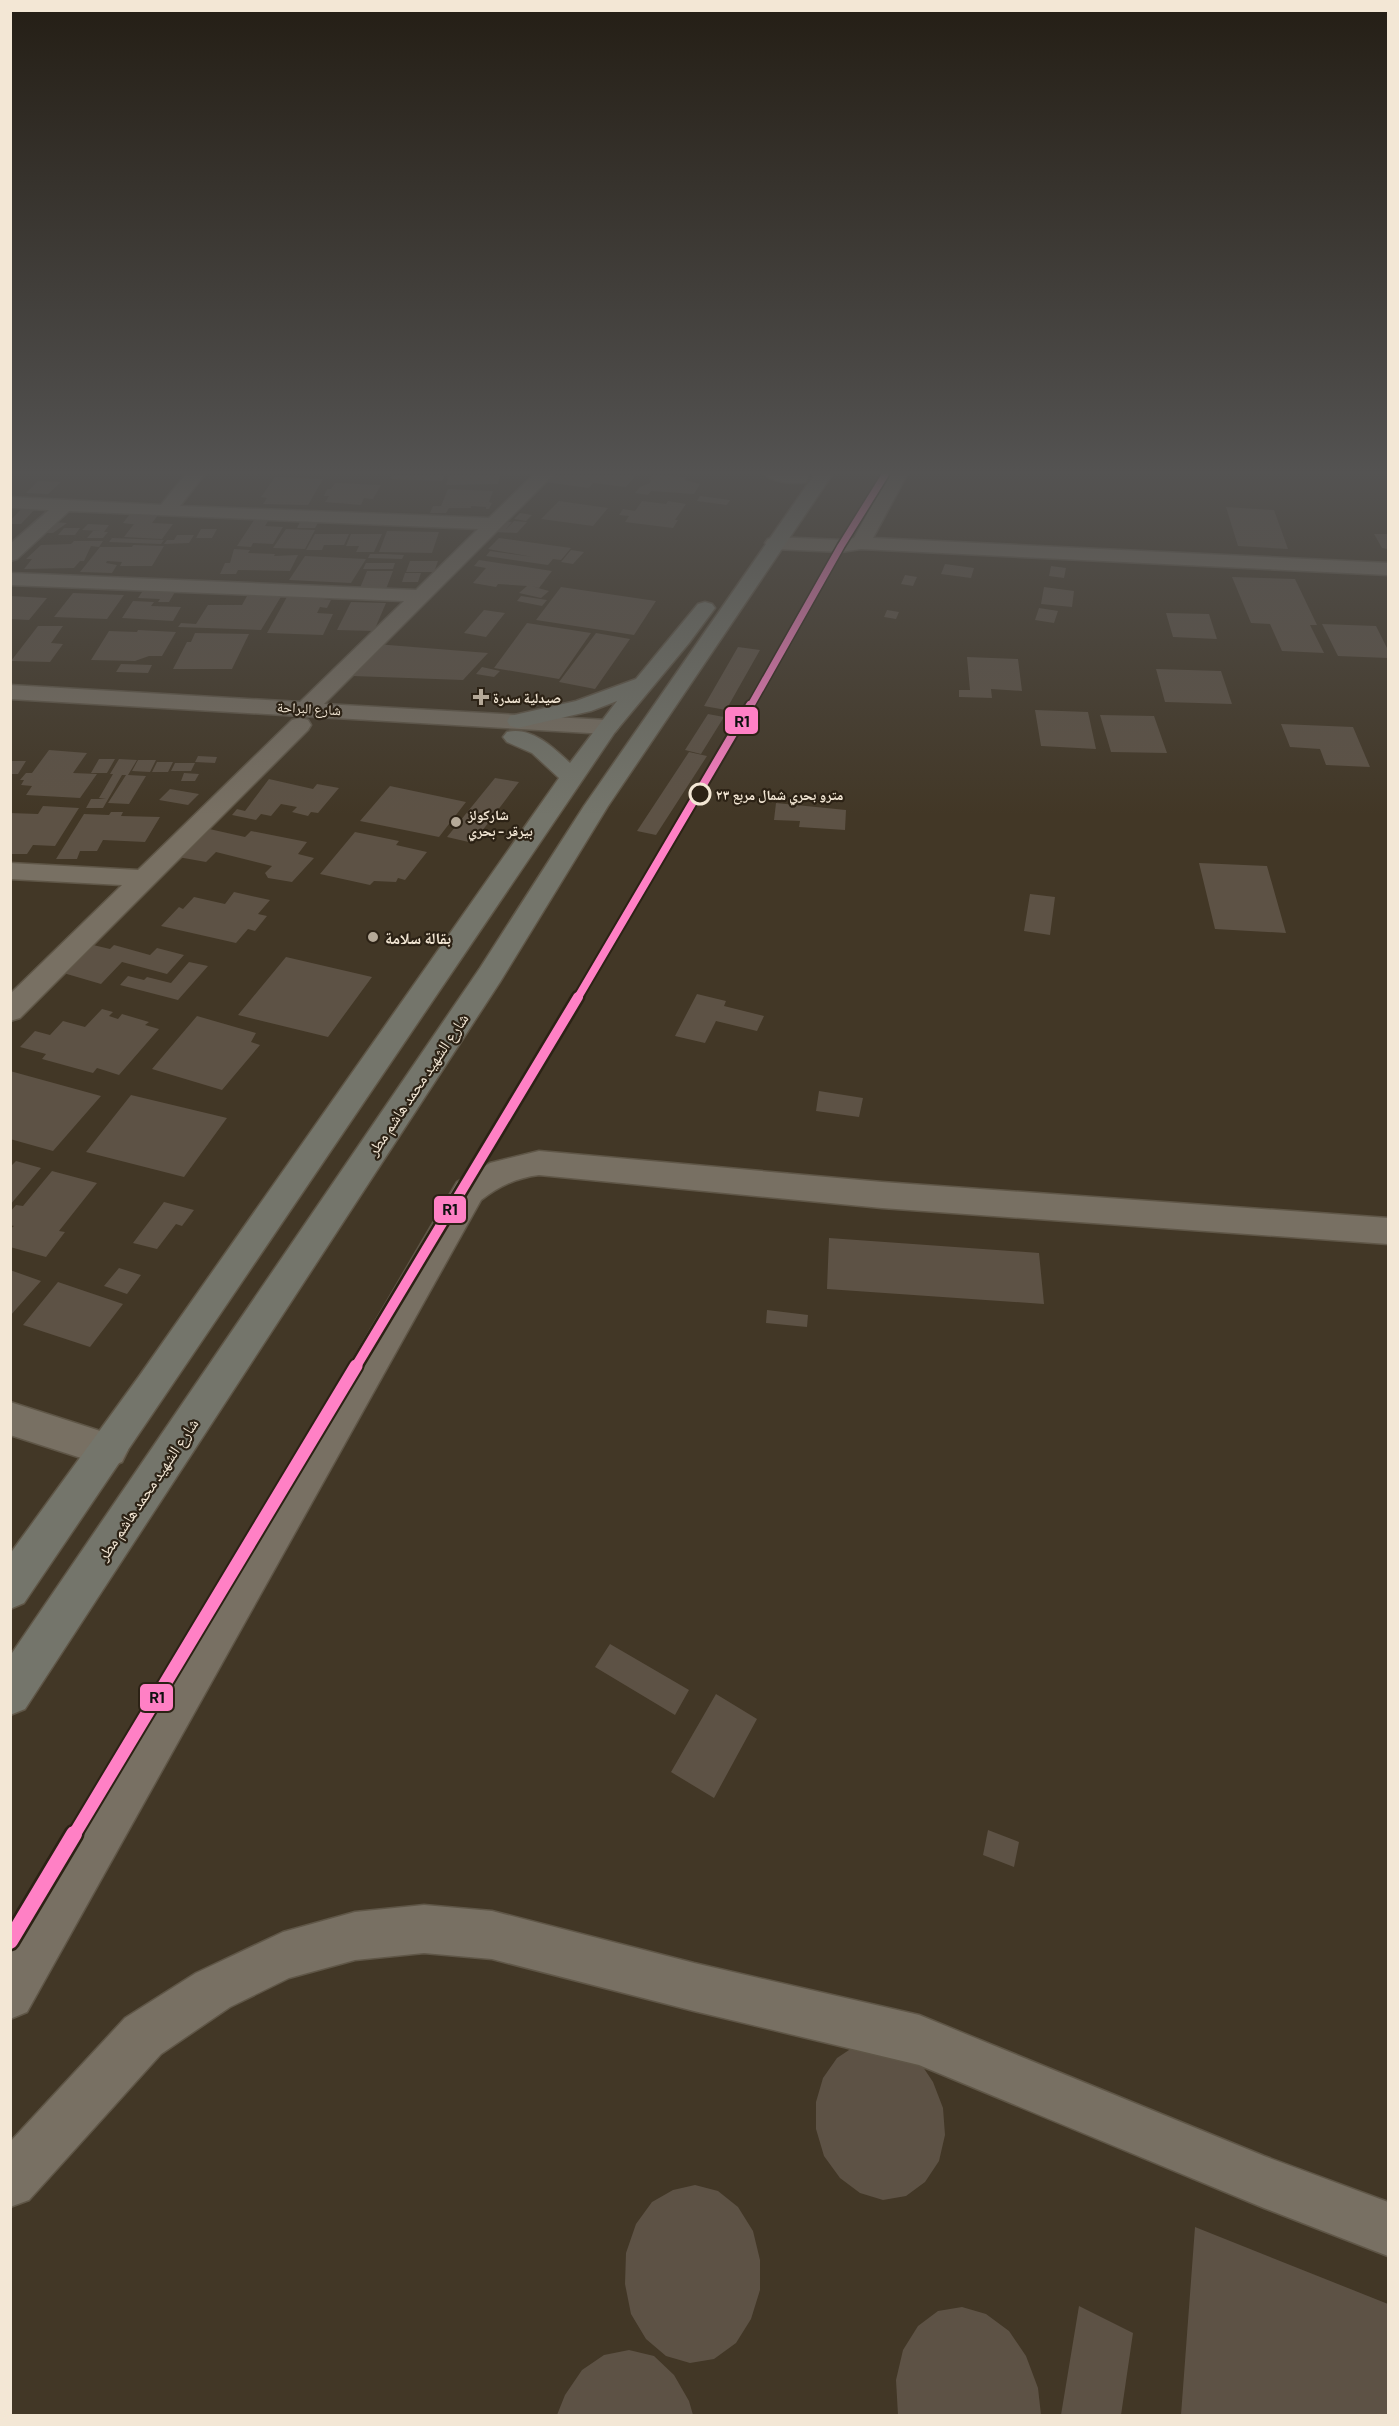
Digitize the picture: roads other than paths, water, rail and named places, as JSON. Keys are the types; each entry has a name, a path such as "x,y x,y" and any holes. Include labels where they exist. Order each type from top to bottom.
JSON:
{"main road":[{"name":"شارع الشهيد محمد هاشم مطر","path":"10,1589 109,1450 572,777 602,735 689,629 719,588"},
{"name":"شارع الشهيد محمد هاشم مطر","path":"10,1694 490,975 596,806 744,588"},
{"path":"516,729 642,685"},
{"path":"516,729 540,747 572,777"}],"street":[{"path":"232,588 420,596"},
{"path":"10,1011 144,878 428,588"},
{"name":"شارع البراحة","path":"10,692 303,717 602,735"},
{"name":"شارع البراحة","path":"10,711 303,717"},
{"path":"10,871 144,878"},
{"path":"10,1995 469,1191 484,1179 501,1170 539,1162 905,1197 1389,1231"},
{"path":"10,1418 109,1450"},
{"path":"10,2181 143,2036 213,1990 284,1956 355,1936 424,1929 492,1935 694,1988 919,2040 1264,2182 1389,2229"}],"place":[{"name":"صيدلية سدرة","path":"481,697"},
{"name":"مترو بحري شمال مربع ٢٣","path":"700,794"},
{"name":"شاركولز بيرقر - بحري","path":"456,822"},
{"name":"بقالة سلامة","path":"373,937"}]}
